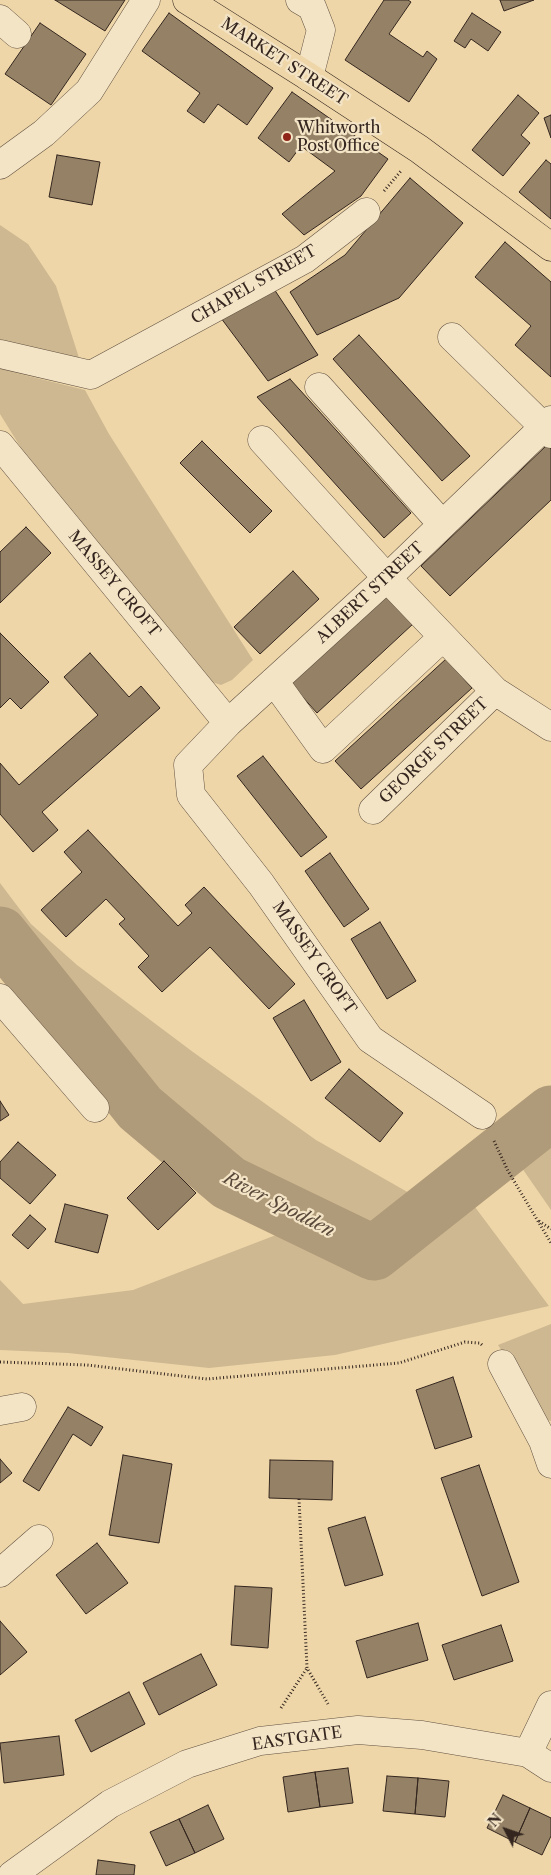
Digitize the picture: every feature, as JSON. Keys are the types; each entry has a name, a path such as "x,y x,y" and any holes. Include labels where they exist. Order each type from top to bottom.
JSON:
{"main road":[{"name":"MARKET STREET","path":"187,0 419,149 551,247"}],"street":[{"path":"0,165 44,133 88,91 146,0"},
{"path":"300,0 312,7 322,30 309,77"},
{"name":"CHAPEL STREET","path":"0,354 91,375 305,259 366,212"},
{"path":"452,337 549,427"},
{"path":"319,387 442,524"},
{"name":"ALBERT STREET","path":"188,766 228,724 549,427"},
{"path":"262,440 387,578 495,691 551,727"},
{"name":"MASSEY CROFT","path":"4,458 228,724"},
{"path":"274,681 323,749 443,637"},
{"name":"GEORGE STREET","path":"373,810 495,691"},
{"name":"MASSEY CROFT","path":"188,766 191,795 261,884 370,1039 482,1115"},
{"path":"0,998 95,1108"},
{"path":"502,1364 543,1441 551,1464"},
{"path":"0,1573 38,1539"},
{"path":"528,1753 551,1705"},
{"name":"EASTGATE","path":"12,1875 110,1804 187,1764 260,1741 358,1730 422,1734 528,1753 551,1768"},
{"path":"0,1864 7,1875"}],"path":[{"path":"366,212 419,149"},
{"path":"508,1171 551,1243"},
{"path":"537,1220 551,1228"},
{"path":"0,1362 86,1365 207,1379 399,1363 465,1342 480,1343 502,1364"},
{"path":"299,1499 306,1668 345,1732"},
{"path":"260,1741 306,1668"}],"shaded area":[{"path":"0,225 28,244 56,286 81,364 0,343"},
{"path":"0,369 85,390 109,434 253,660 232,680 221,685 212,682 36,472 0,414"},
{"path":"0,883 31,924 77,965 193,1052 316,1140 411,1194 449,1165 454,1177 369,1242 238,1173 148,1100 0,921"},
{"path":"551,1130 551,1210 515,1158"},
{"path":"469,1199 549,1306 335,1355 209,1368 68,1353 0,1350 0,1280 23,1304 133,1290 289,1230 371,1271"},
{"path":"551,1324 551,1421 547,1420 498,1345"}],"building":[{"path":"55,0 125,0 105,31"},
{"path":"384,0 408,0 411,2 389,34 423,57 427,51 437,59 409,102 345,60"},
{"path":"500,0 534,0 504,11"},
{"path":"169,13 273,88 247,125 218,104 204,123 187,111 200,93 142,51"},
{"path":"472,13 501,32 488,51 471,39 465,48 454,41"},
{"path":"40,23 86,54 51,105 5,74"},
{"path":"292,92 388,159 361,196 304,235 282,214 335,171 301,146 289,162 258,138"},
{"path":"518,95 539,113 521,135 530,143 503,176 472,150"},
{"path":"551,115 551,138 544,118"},
{"path":"57,155 100,162 92,205 49,197"},
{"path":"546,160 551,164 551,219 519,192"},
{"path":"410,178 463,223 399,298 317,335 290,292 345,255"},
{"path":"505,242 551,282 551,377 515,345 531,326 475,277"},
{"path":"272,286 318,355 268,381 215,310"},
{"path":"359,335 470,456 442,481 333,359"},
{"path":"290,379 411,513 384,538 257,397"},
{"path":"202,441 272,511 250,533 180,463"},
{"path":"547,445 551,449 551,500 450,596 421,566"},
{"path":"26,527 51,553 0,603 0,552"},
{"path":"293,571 319,599 260,654 234,627"},
{"path":"388,595 414,623 317,713 291,684"},
{"path":"0,633 49,682 21,709 10,698 0,708"},
{"path":"90,653 129,697 141,686 160,708 42,812 58,830 33,852 0,814 0,763 19,785 98,715 64,677"},
{"path":"446,659 472,688 361,789 335,761"},
{"path":"263,756 327,837 301,857 237,776"},
{"path":"88,830 178,926 192,913 185,905 204,887 295,984 269,1009 210,947 162,992 138,967 149,956 119,924 125,919 106,899 66,937 41,910 82,872 64,852"},
{"path":"330,853 369,909 344,927 305,871"},
{"path":"380,922 416,981 387,999 351,939"},
{"path":"304,1000 341,1062 311,1081 273,1018"},
{"path":"349,1069 403,1113 380,1142 325,1098"},
{"path":"0,1101 9,1115 0,1121"},
{"path":"18,1142 56,1175 30,1204 0,1178 0,1162"},
{"path":"164,1161 196,1193 158,1230 127,1198"},
{"path":"65,1204 108,1215 98,1253 55,1242"},
{"path":"30,1215 46,1229 28,1249 12,1235"},
{"path":"453,1377 472,1437 435,1449 416,1390"},
{"path":"68,1407 103,1427 91,1446 73,1434 39,1491 23,1481"},
{"path":"123,1455 172,1464 159,1543 109,1535"},
{"path":"0,1459 12,1473 0,1483"},
{"path":"270,1460 333,1461 332,1500 269,1498"},
{"path":"479,1465 519,1582 482,1596 441,1478"},
{"path":"365,1517 383,1575 345,1586 328,1528"},
{"path":"97,1543 128,1583 86,1614 56,1575"},
{"path":"235,1586 272,1588 268,1648 231,1645"},
{"path":"0,1621 27,1652 0,1675"},
{"path":"418,1623 428,1660 367,1678 356,1641"},
{"path":"501,1625 513,1661 454,1680 442,1645"},
{"path":"201,1654 217,1685 159,1715 143,1683"},
{"path":"129,1692 145,1724 91,1752 75,1720"},
{"path":"59,1736 64,1775 4,1783 0,1743"},
{"path":"348,1768 353,1803 320,1807 315,1772"},
{"path":"315,1772 320,1807 288,1812 283,1777"},
{"path":"387,1776 418,1778 415,1814 383,1811"},
{"path":"418,1778 449,1781 445,1817 415,1814"},
{"path":"503,1795 530,1808 515,1842 487,1828"},
{"path":"208,1805 224,1839 195,1853 179,1819"},
{"path":"530,1808 551,1818 551,1836 542,1855 515,1842"},
{"path":"179,1819 195,1853 166,1866 150,1832"},
{"path":"98,1860 135,1865 134,1875 96,1875"}],"waterway":[{"name":"River Spodden","path":"0,934 140,1108 229,1183 374,1253 551,1113"}],"place":[{"name":"Whitworth Post Office","path":"287,137"}]}
